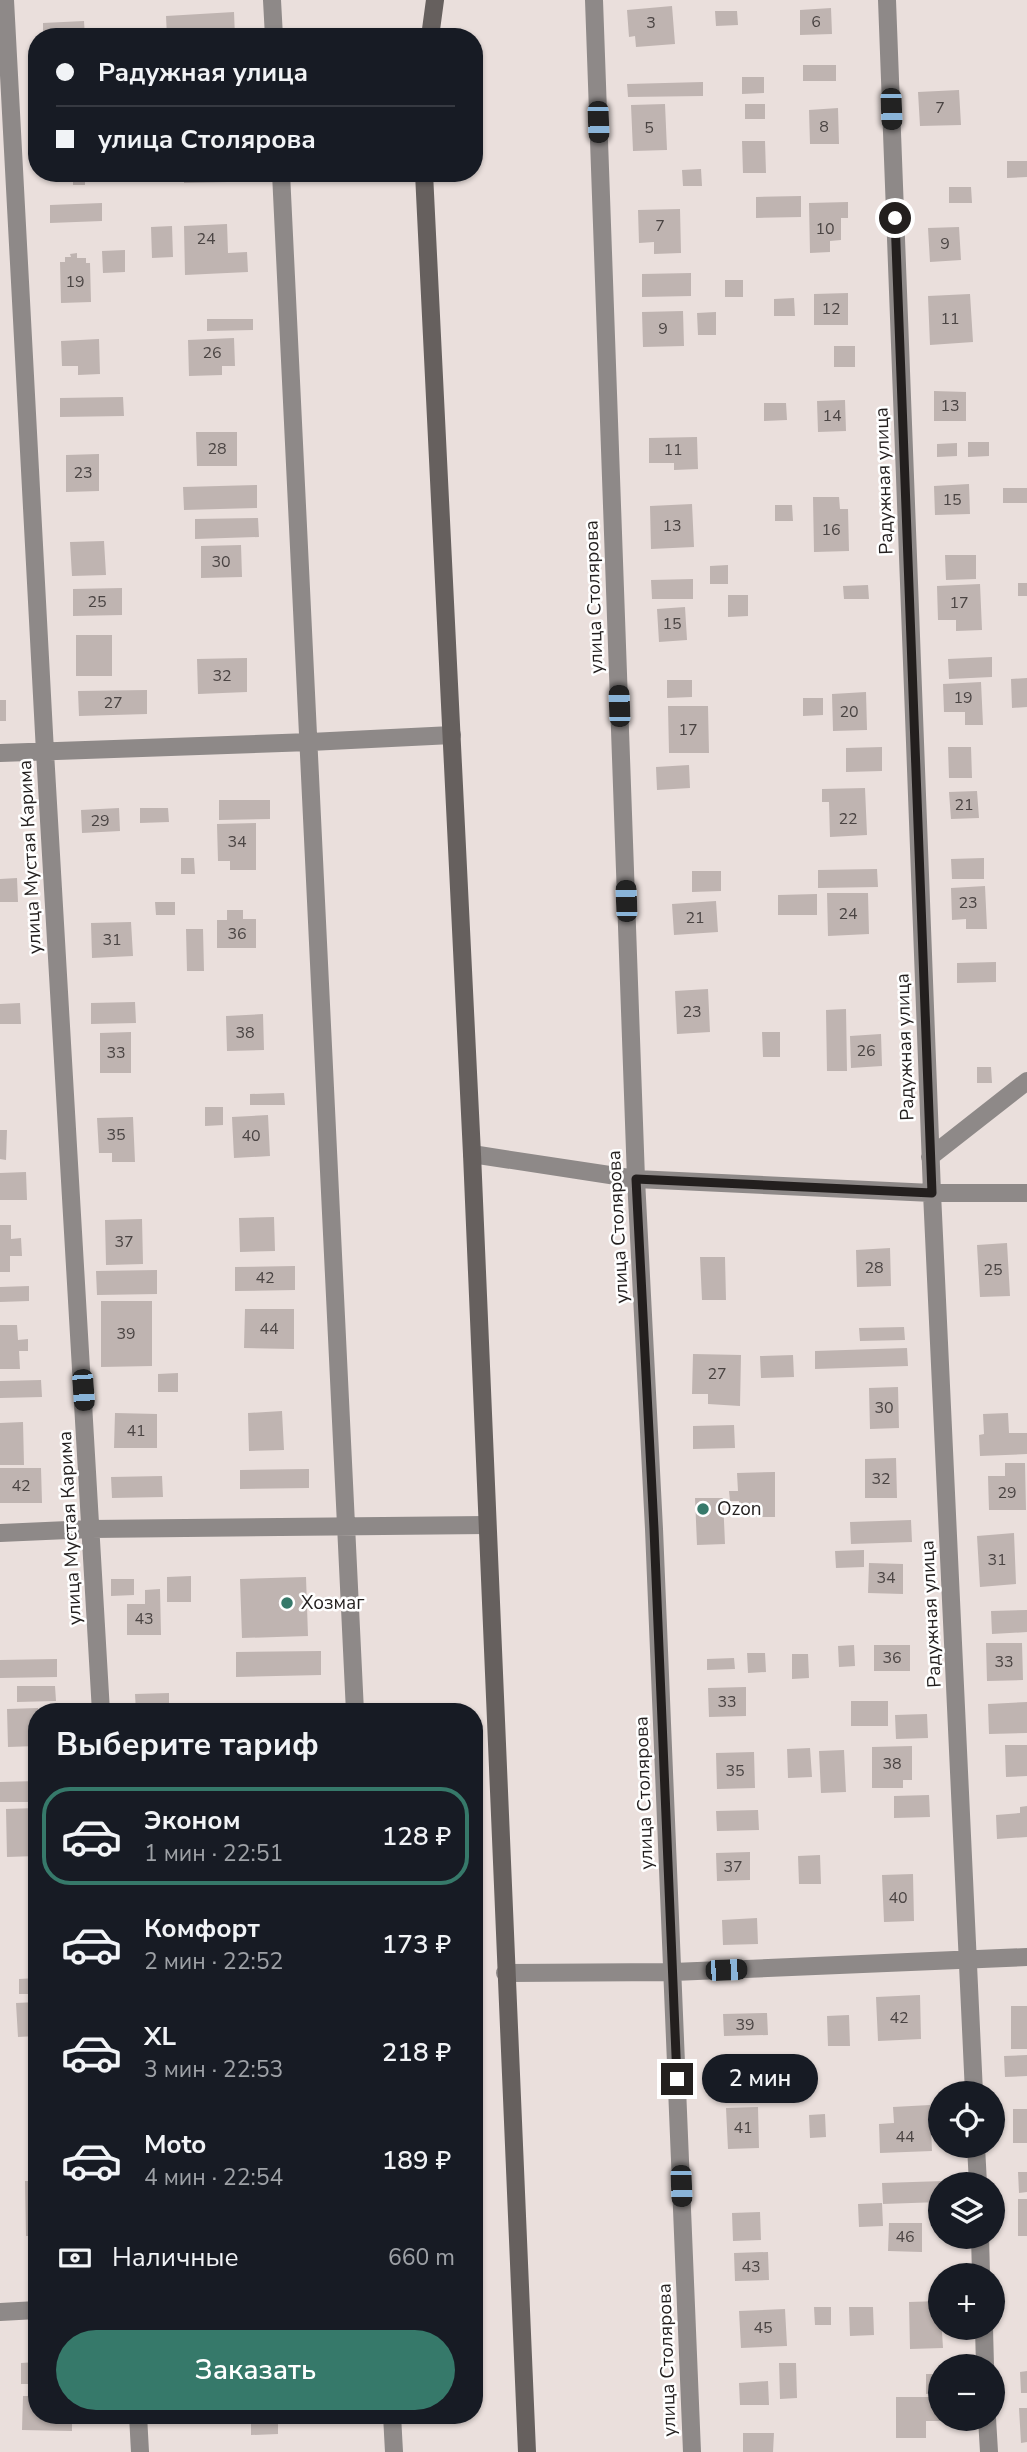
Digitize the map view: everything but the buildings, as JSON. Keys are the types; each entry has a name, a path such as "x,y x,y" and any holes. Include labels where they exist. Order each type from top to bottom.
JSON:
{"main road":[{"path":"431,28 435,0"},
{"path":"424,182 472,1154 527,2452"}],"street":[{"name":"улица Мустая Карима","path":"5,0 45,751 101,1703"},
{"path":"272,0 274,28"},
{"name":"улица Столярова","path":"594,0 636,1179 654,1529 692,2452"},
{"name":"Радужная улица","path":"887,0 930,1157 973,2081"},
{"path":"281,182 355,1703"},
{"path":"0,753 452,735"},
{"path":"930,1157 1027,1081"},
{"path":"472,1154 636,1179 932,1193 1027,1193"},
{"path":"0,1533 91,1529 486,1525"},
{"path":"505,1973 673,1972 1027,1957"},
{"path":"0,2312 28,2310"},
{"path":"138,2424 140,2452"},
{"path":"392,2424 394,2452"},
{"path":"988,2431 989,2452"}],"place":[{"name":"Ozon","path":"703,1509"},
{"name":"Хозмаг","path":"287,1603"}],"route":[{"path":"677,2079 636,1179 932,1193 895,218"}]}
